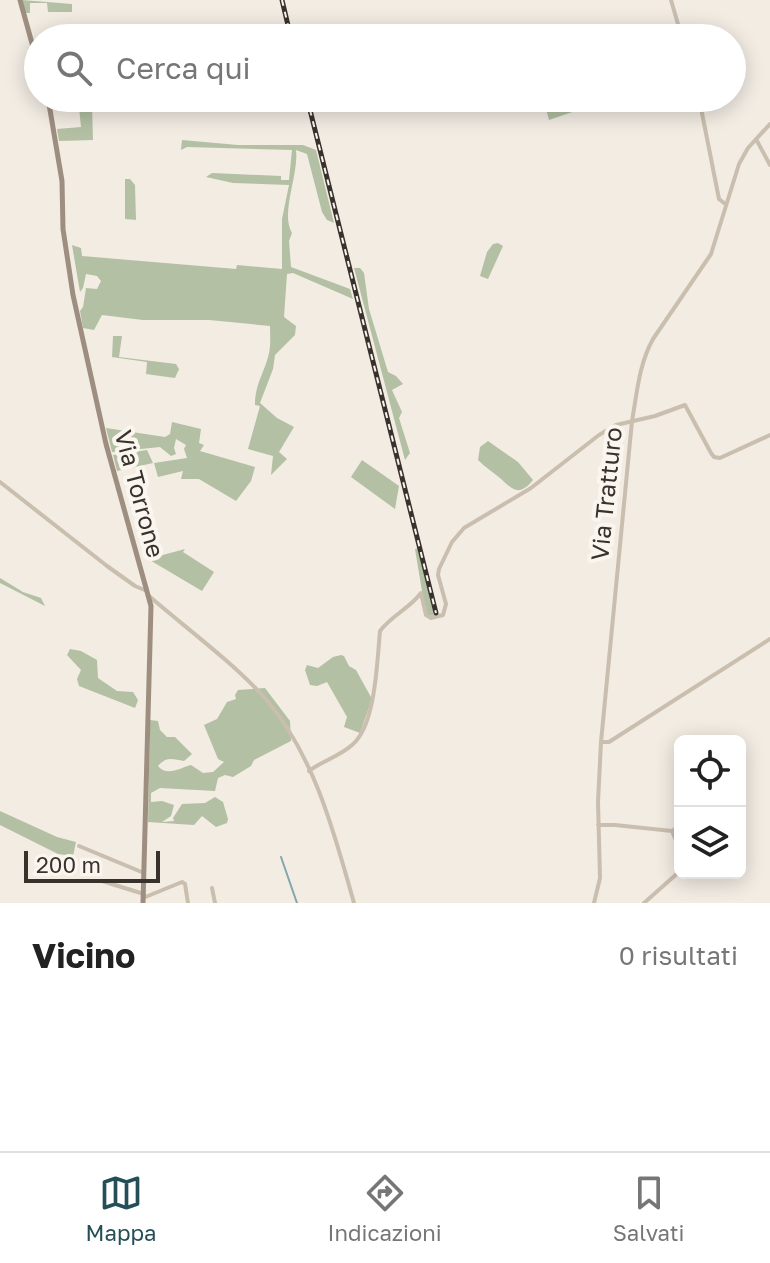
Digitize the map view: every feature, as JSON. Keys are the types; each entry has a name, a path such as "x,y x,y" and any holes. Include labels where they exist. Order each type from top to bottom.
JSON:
{"main road":[{"path":"20,0 27,24"},
{"name":"Via Torrone","path":"50,112 60,168 63,229 73,295 106,444 148,593 151,615 143,898"}],"street":[{"path":"671,0 678,24"},
{"path":"702,112 719,199 725,204"},
{"name":"Via Tratturo","path":"594,903 600,878 601,742 632,421 645,354 711,254 739,164 770,124"},
{"path":"756,139 770,165"},
{"path":"309,771 354,744 361,733 376,683 380,631 385,625 421,593 426,615 431,618 443,615 446,604 438,575 452,542 464,528 531,488 616,425 685,405 711,453 720,458 770,435"},
{"path":"0,482 107,566 148,593 263,696 288,730 309,771 342,854 354,903"},
{"path":"601,742 609,742 770,639"},
{"path":"598,825 672,831 674,836"},
{"path":"79,846 144,873"},
{"path":"644,903 674,876"},
{"path":"102,881 143,898 182,882 188,903"},
{"path":"212,888 215,903"}],"green space":[{"path":"22,0 72,4 72,12 48,12 47,3 30,3 30,13 25,13"},
{"path":"79,112 92,112 93,140 59,141 57,129 81,127"},
{"path":"547,112 572,112 549,120"},
{"path":"182,140 238,145 303,145 316,150 334,223 327,220 322,212 307,154 296,150 288,215 292,233 289,241 291,267 350,289 353,299 293,273 287,274 284,317 296,326 295,335 275,355 260,403 277,418 294,427 279,452 287,459 271,475 273,456 248,449 260,406 255,405 255,397 269,353 270,326 102,315 94,330 83,328 80,311 86,288 97,289 101,281 97,276 86,274 80,292 72,245 81,248 82,256 236,269 237,265 282,269 282,219 289,185 233,183 206,177 212,173 281,176 281,180 289,180 292,150 187,147 181,150"},
{"path":"125,179 130,179 135,185 136,220 125,219"},
{"path":"498,243 503,246 488,279 480,276 487,252"},
{"path":"354,268 360,268 364,273 369,309 388,372 403,384 392,390 402,412 399,418 410,453 405,460"},
{"path":"113,336 122,336 119,357 176,364 179,369 175,378 146,374 147,362 112,357"},
{"path":"172,422 201,429 199,443 204,445 200,451 255,467 251,481 236,501 199,479 181,479 183,471 158,477 154,463 187,458 186,445 176,439 176,454 171,456 160,447 112,452 106,428 165,437 170,434"},
{"path":"488,441 518,462 533,480 524,489 512,488 478,460 480,447"},
{"path":"147,450 153,463 117,471 113,455"},
{"path":"362,460 399,486 395,509 351,477"},
{"path":"419,548 434,616 426,615 415,549"},
{"path":"185,549 183,552 214,572 202,591 148,559"},
{"path":"0,578 23,592 41,598 45,606 0,583"},
{"path":"70,649 97,660 98,678 117,691 133,692 138,700 135,708 79,686 77,679 81,670 67,655"},
{"path":"341,655 356,670 372,699 360,733 344,727 347,717 327,682 310,685 305,670 307,665 318,668"},
{"path":"265,688 290,721 291,741 254,760 251,766 233,777 225,775 218,778 215,791 160,788 151,793 151,802 162,801 174,805 171,816 162,822 174,821 182,804 205,803 215,797 223,802 227,823 216,827 202,816 194,825 148,822 150,720 158,721 160,730 167,737 175,737 192,754 184,761 170,759 158,766 165,771 174,771 191,765 203,773 213,772 224,762 218,759 204,725 217,719 227,702 236,699 238,690"},
{"path":"0,811 57,837 76,842 73,856 58,854 0,825"}],"waterway":[{"path":"281,857 297,903"}],"railway":[{"path":"282,0 288,24"},
{"path":"311,112 436,613"}]}
